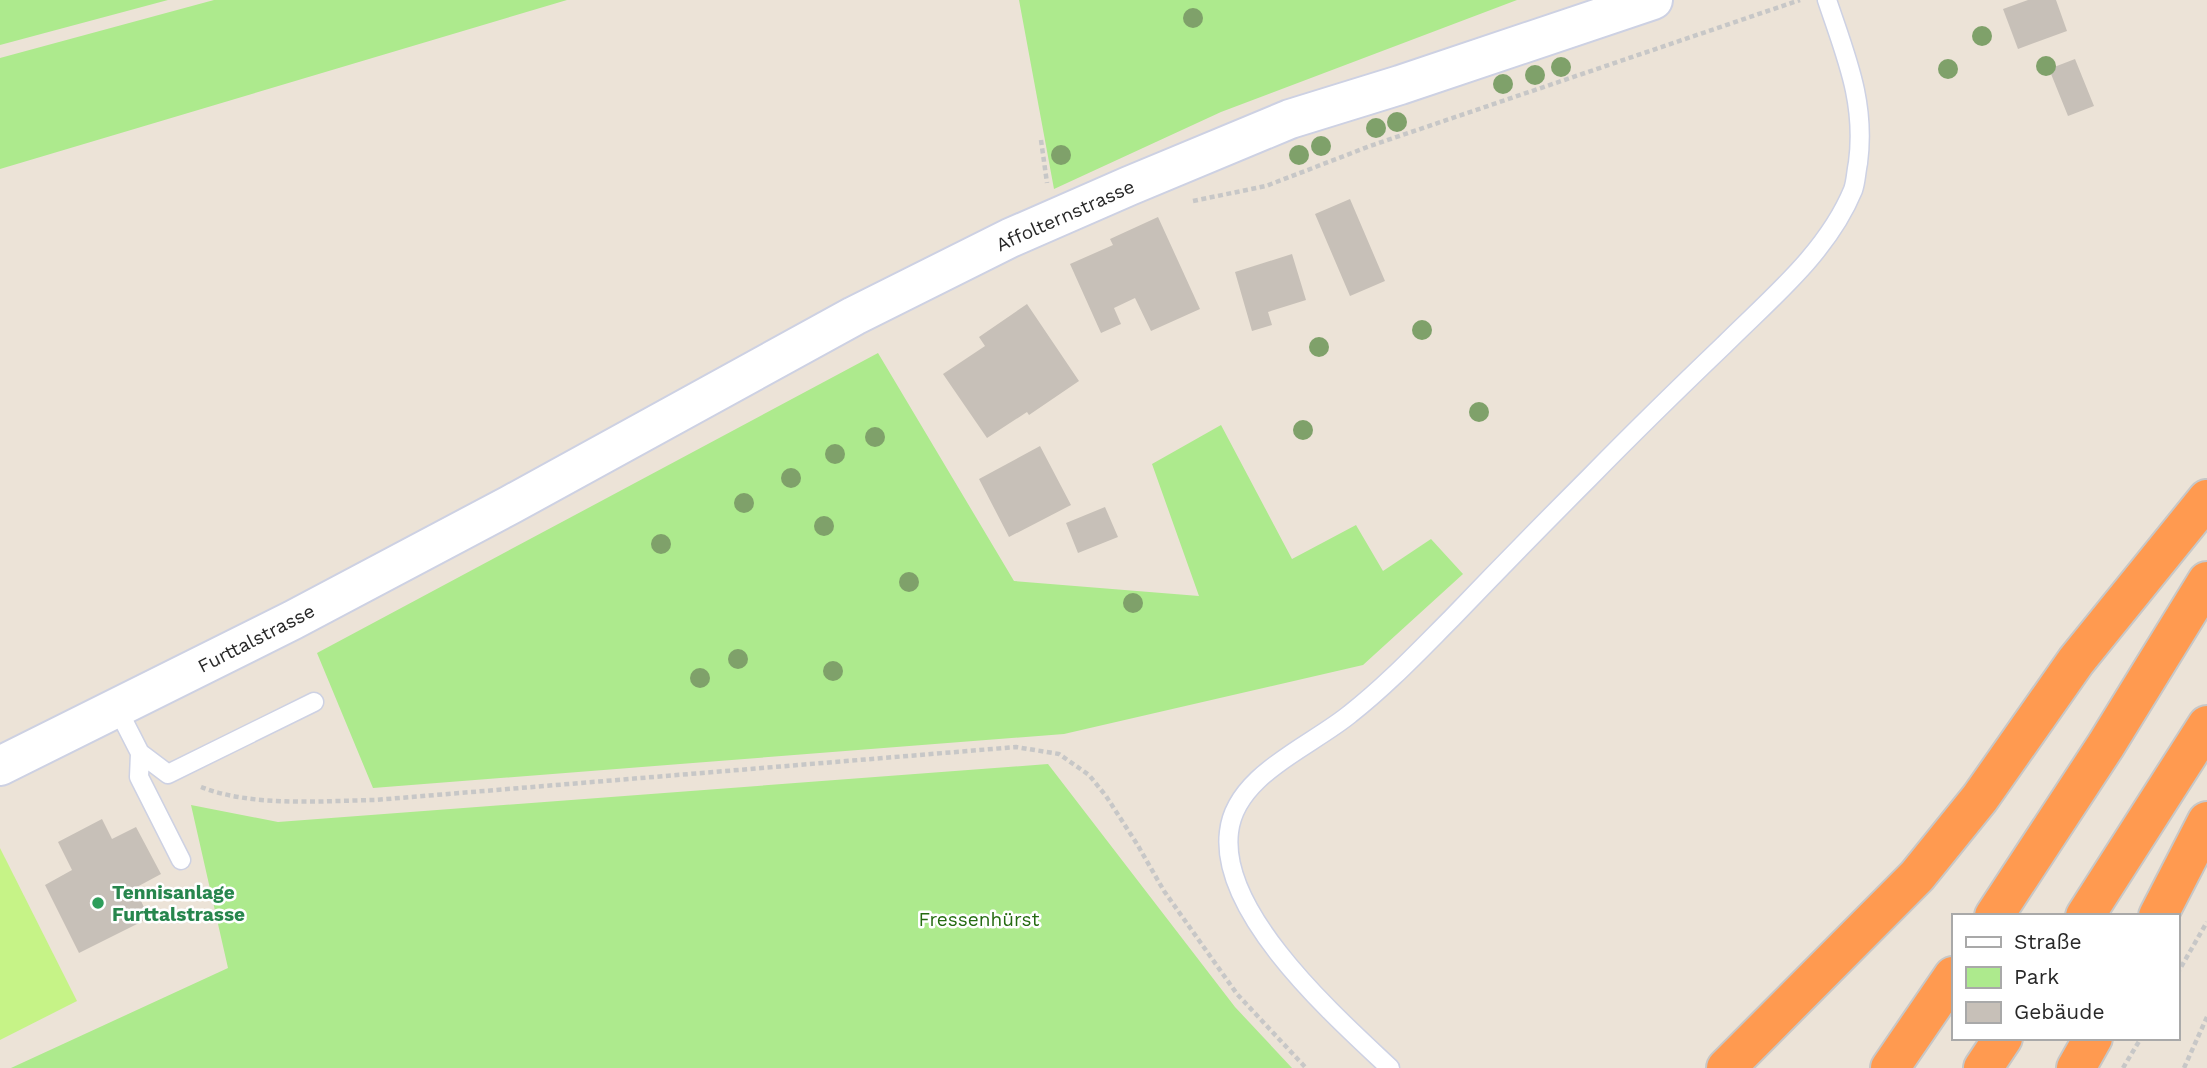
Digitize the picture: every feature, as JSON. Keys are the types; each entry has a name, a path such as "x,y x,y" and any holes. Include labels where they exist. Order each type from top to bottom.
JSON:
{"highway":[{"path":"1726,1068 1917,876 1980,798 2077,661 2207,499"},
{"path":"1995,914 2106,745 2207,580"},
{"path":"2086,914 2207,725"},
{"path":"2159,914 2207,821"},
{"path":"1891,1068 1952,977"},
{"path":"1983,1068 2002,1040"},
{"path":"2076,1068 2092,1040"}],"street":[{"name":"Affolternstrasse","path":"510,505 854,316 1053,219 1290,119 1653,0"},
{"name":"Furttalstrasse","path":"0,766 293,620 510,505"}],"lane":[{"path":"1390,1068 1342,1023 1293,969 1250,913 1232,872 1228,832 1237,806 1250,786 1348,716 1393,677 1826,240 1854,188 1861,136 1857,90 1827,0"},
{"path":"117,708 140,753 168,774 314,702"},
{"path":"140,753 139,777 181,860"}],"path":[{"path":"1186,202 1218,198 1266,186 1370,146 1800,0"},
{"path":"168,774 224,797 297,801 375,800 1016,747 1059,754 1088,775 1106,796 1164,891 1237,994 1306,1068"},
{"path":"2179,971 2207,922"},
{"path":"2184,1068 2207,1017"},
{"path":"2123,1068 2140,1040"}],"green space":[{"path":"0,0 168,0 0,45"},
{"path":"214,0 567,0 0,169 0,58"},
{"path":"1019,0 1517,0 1221,112 1054,189"},
{"path":"878,353 1014,581 1199,596 1152,464 1221,425 1292,559 1356,525 1383,571 1431,539 1463,574 1363,665 1064,734 373,788 317,653"},
{"name":"Fressenhürst","path":"1048,764 1235,1007 1292,1068 11,1068 228,968 191,805 278,822"},
{"path":"0,848 77,1001 0,1040"}],"building":[{"path":"2028,0 2056,0 2067,31 2018,49 2003,9"},
{"path":"2075,59 2094,106 2068,116 2049,69"},
{"path":"1350,199 1385,281 1350,296 1315,214"},
{"path":"1158,217 1200,309 1151,331 1135,298 1114,308 1121,324 1101,333 1070,264 1113,245 1110,239"},
{"path":"1292,254 1306,300 1268,312 1272,325 1252,331 1235,272"},
{"path":"1027,304 1079,381 1029,415 1027,412 987,438 943,374 985,346 979,337"},
{"path":"1040,446 1071,505 1009,537 979,479"},
{"path":"1105,507 1118,537 1078,553 1066,523"},
{"name":"Tennisanlage Furttalstrasse","path":"102,819 112,839 136,827 161,874 135,888 149,918 79,953 45,885 72,870 58,842"}],"place":[{"name":"Tennisanlage Furttalstrasse","path":"98,903"}]}
